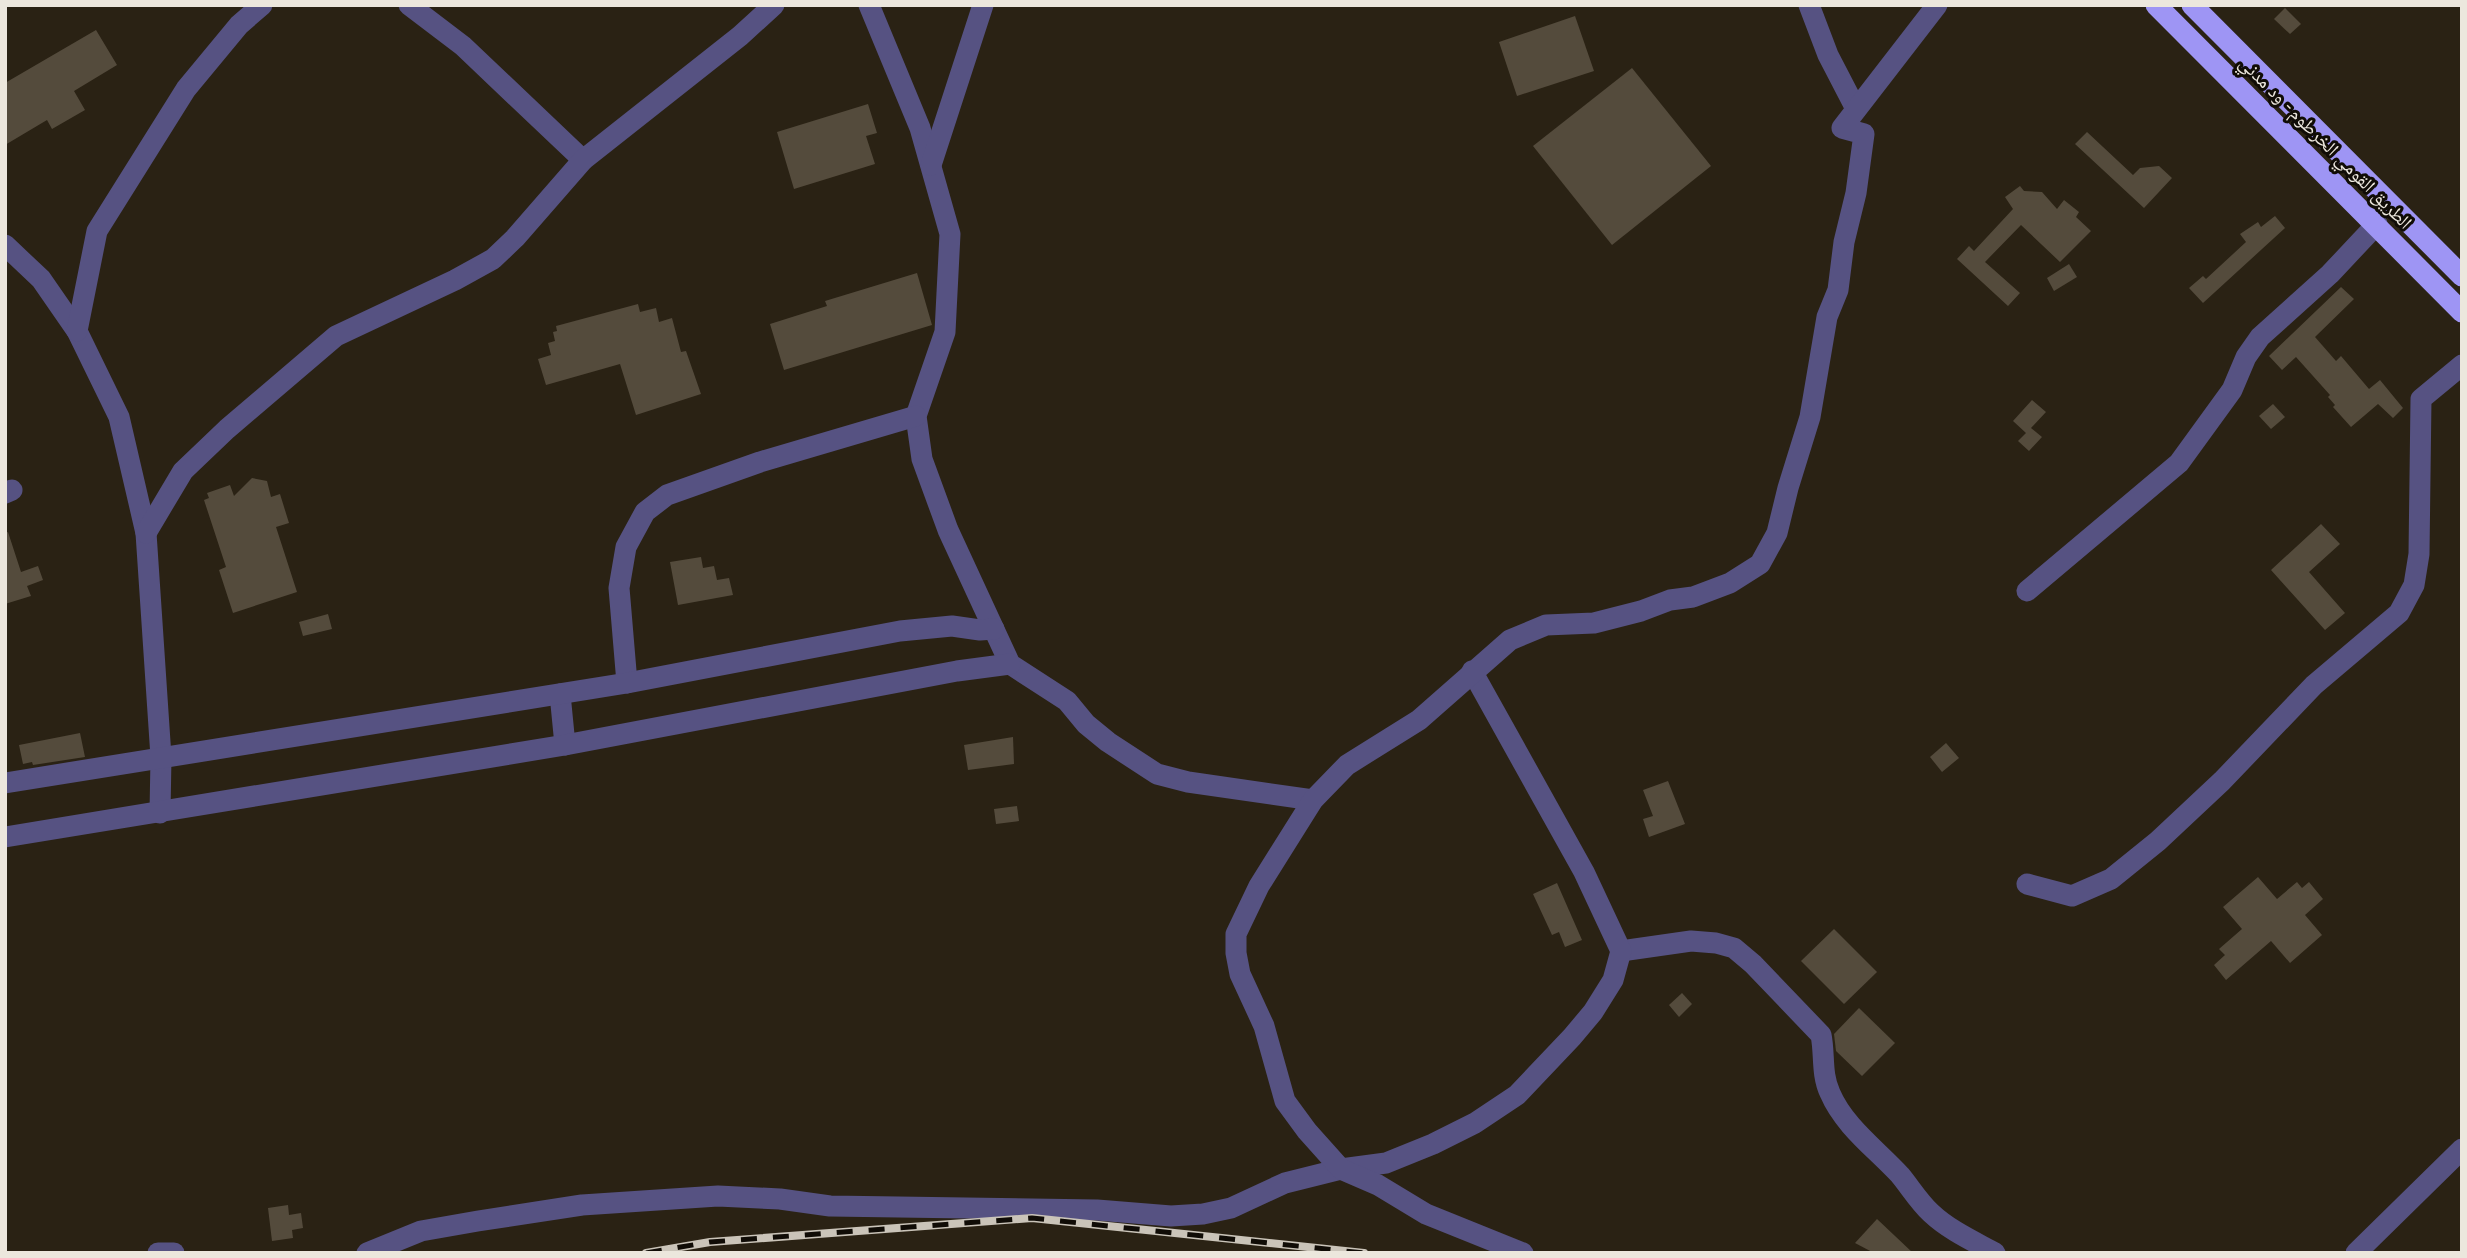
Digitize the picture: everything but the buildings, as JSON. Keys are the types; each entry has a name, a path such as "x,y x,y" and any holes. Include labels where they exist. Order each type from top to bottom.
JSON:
{"highway":[{"name":"الطريق القومي الخرطوم - ود مدني","path":"2156,5 2462,312"},
{"name":"الطريق القومي الخرطوم - ود مدني","path":"2192,5 2462,276"}],"street":[{"path":"78,331 97,230 186,89 239,24 262,5"},
{"path":"409,5 463,46 583,160"},
{"path":"146,533 183,471 227,429 335,336 455,280 494,258 583,160 740,36 774,5"},
{"path":"869,5 920,128 950,234 945,332 916,416 922,459 948,530 1010,664 1067,701 1086,724 1108,742 1157,774 1201,784 1313,800"},
{"path":"931,165 983,5"},
{"path":"1809,5 1828,55 1856,108"},
{"path":"1523,1253 1426,1214 1378,1185 1341,1169 1285,1101 1264,1026 1241,974 1236,953 1236,934 1245,910 1313,800 1347,765 1419,720 1510,640 1546,625 1594,623 1641,611 1670,600 1693,597 1730,583 1760,564 1777,533 1810,416 1827,317 1838,290 1864,134 1842,128 1937,5"},
{"path":"2026,591 2179,463 2232,390 2246,357 2260,337 2330,274 2377,224"},
{"path":"5,245 41,279 78,331 119,417 146,533 161,757 160,813"},
{"path":"2027,884 2071,897 2111,879 2158,841 2222,781 2314,685 2399,612 2414,584 2418,554 2421,399 2462,365"},
{"path":"627,683 619,588 626,547 645,512 667,495 737,470 916,416"},
{"path":"5,783 627,683 900,631 951,626 994,629"},
{"path":"5,837 565,745 957,671 1010,664"},
{"path":"367,1253 421,1231 478,1221 582,1205 705,1197 780,1199 830,1206 1097,1210 1171,1216 1203,1214 1231,1208 1285,1183 1341,1169 1386,1163 1475,1123 1517,1095 1592,1012 1613,981 1620,951 1584,872 1472,671"},
{"path":"560,694 565,745"},
{"path":"1620,951 1691,941 1734,948 1753,964 1821,1035 1828,1091 1839,1111 1931,1213 1966,1238 1995,1253"},
{"path":"2356,1253 2462,1149"},
{"path":"158,1253 174,1253"}],"railway":[{"path":"646,1253 710,1242 1032,1218 1364,1253"}]}
